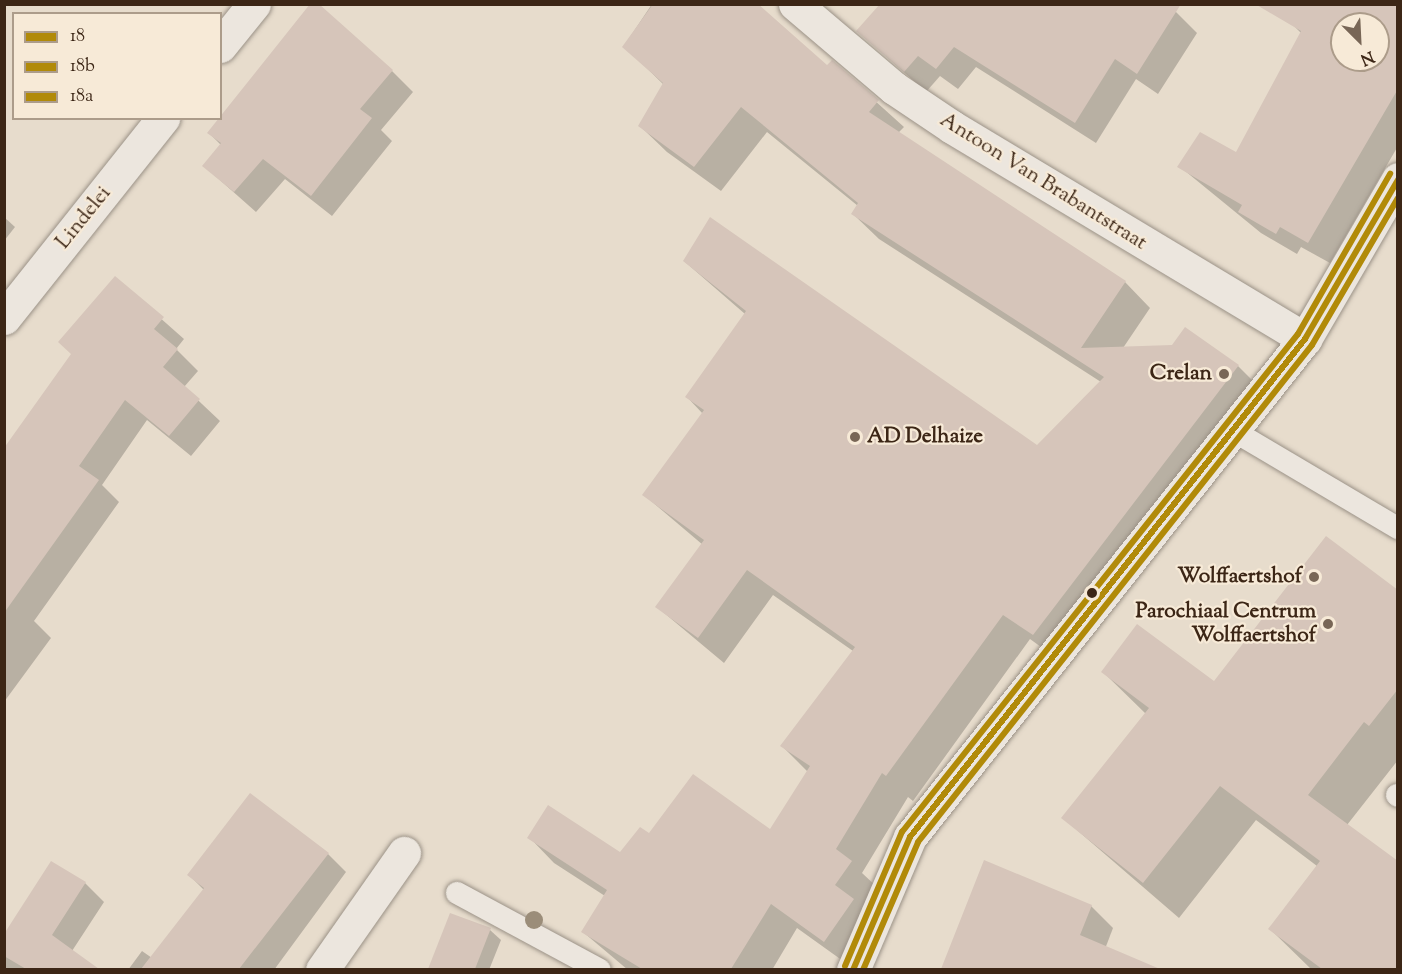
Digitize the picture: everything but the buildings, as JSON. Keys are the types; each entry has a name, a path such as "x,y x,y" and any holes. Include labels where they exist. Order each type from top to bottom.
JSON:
{"street":[{"path":"222,44 254,4"},
{"name":"Antoon Van Brabantstraat","path":"795,4 894,88 952,127 1305,339"},
{"name":"Lindelei","path":"4,318 161,120"},
{"path":"853,969 910,837 1305,339 1398,179"},
{"path":"322,969 404,853"}],"lane":[{"path":"1232,430 1398,528"},
{"path":"457,893 600,969"}],"transit line":[{"name":"18a","path":"845,966 902,832 1298,334 1390,174"},
{"name":"18","path":"853,970 910,837 1305,339 1398,180"},
{"name":"18b","path":"863,970 918,842 1312,345 1398,198"}],"place":[{"name":"Crelan","path":"1224,374"},
{"name":"AD Delhaize","path":"855,437"},
{"name":"Wolffaertshof","path":"1314,577"},
{"name":"Parochiaal Centrum Wolffaertshof","path":"1328,624"}]}
